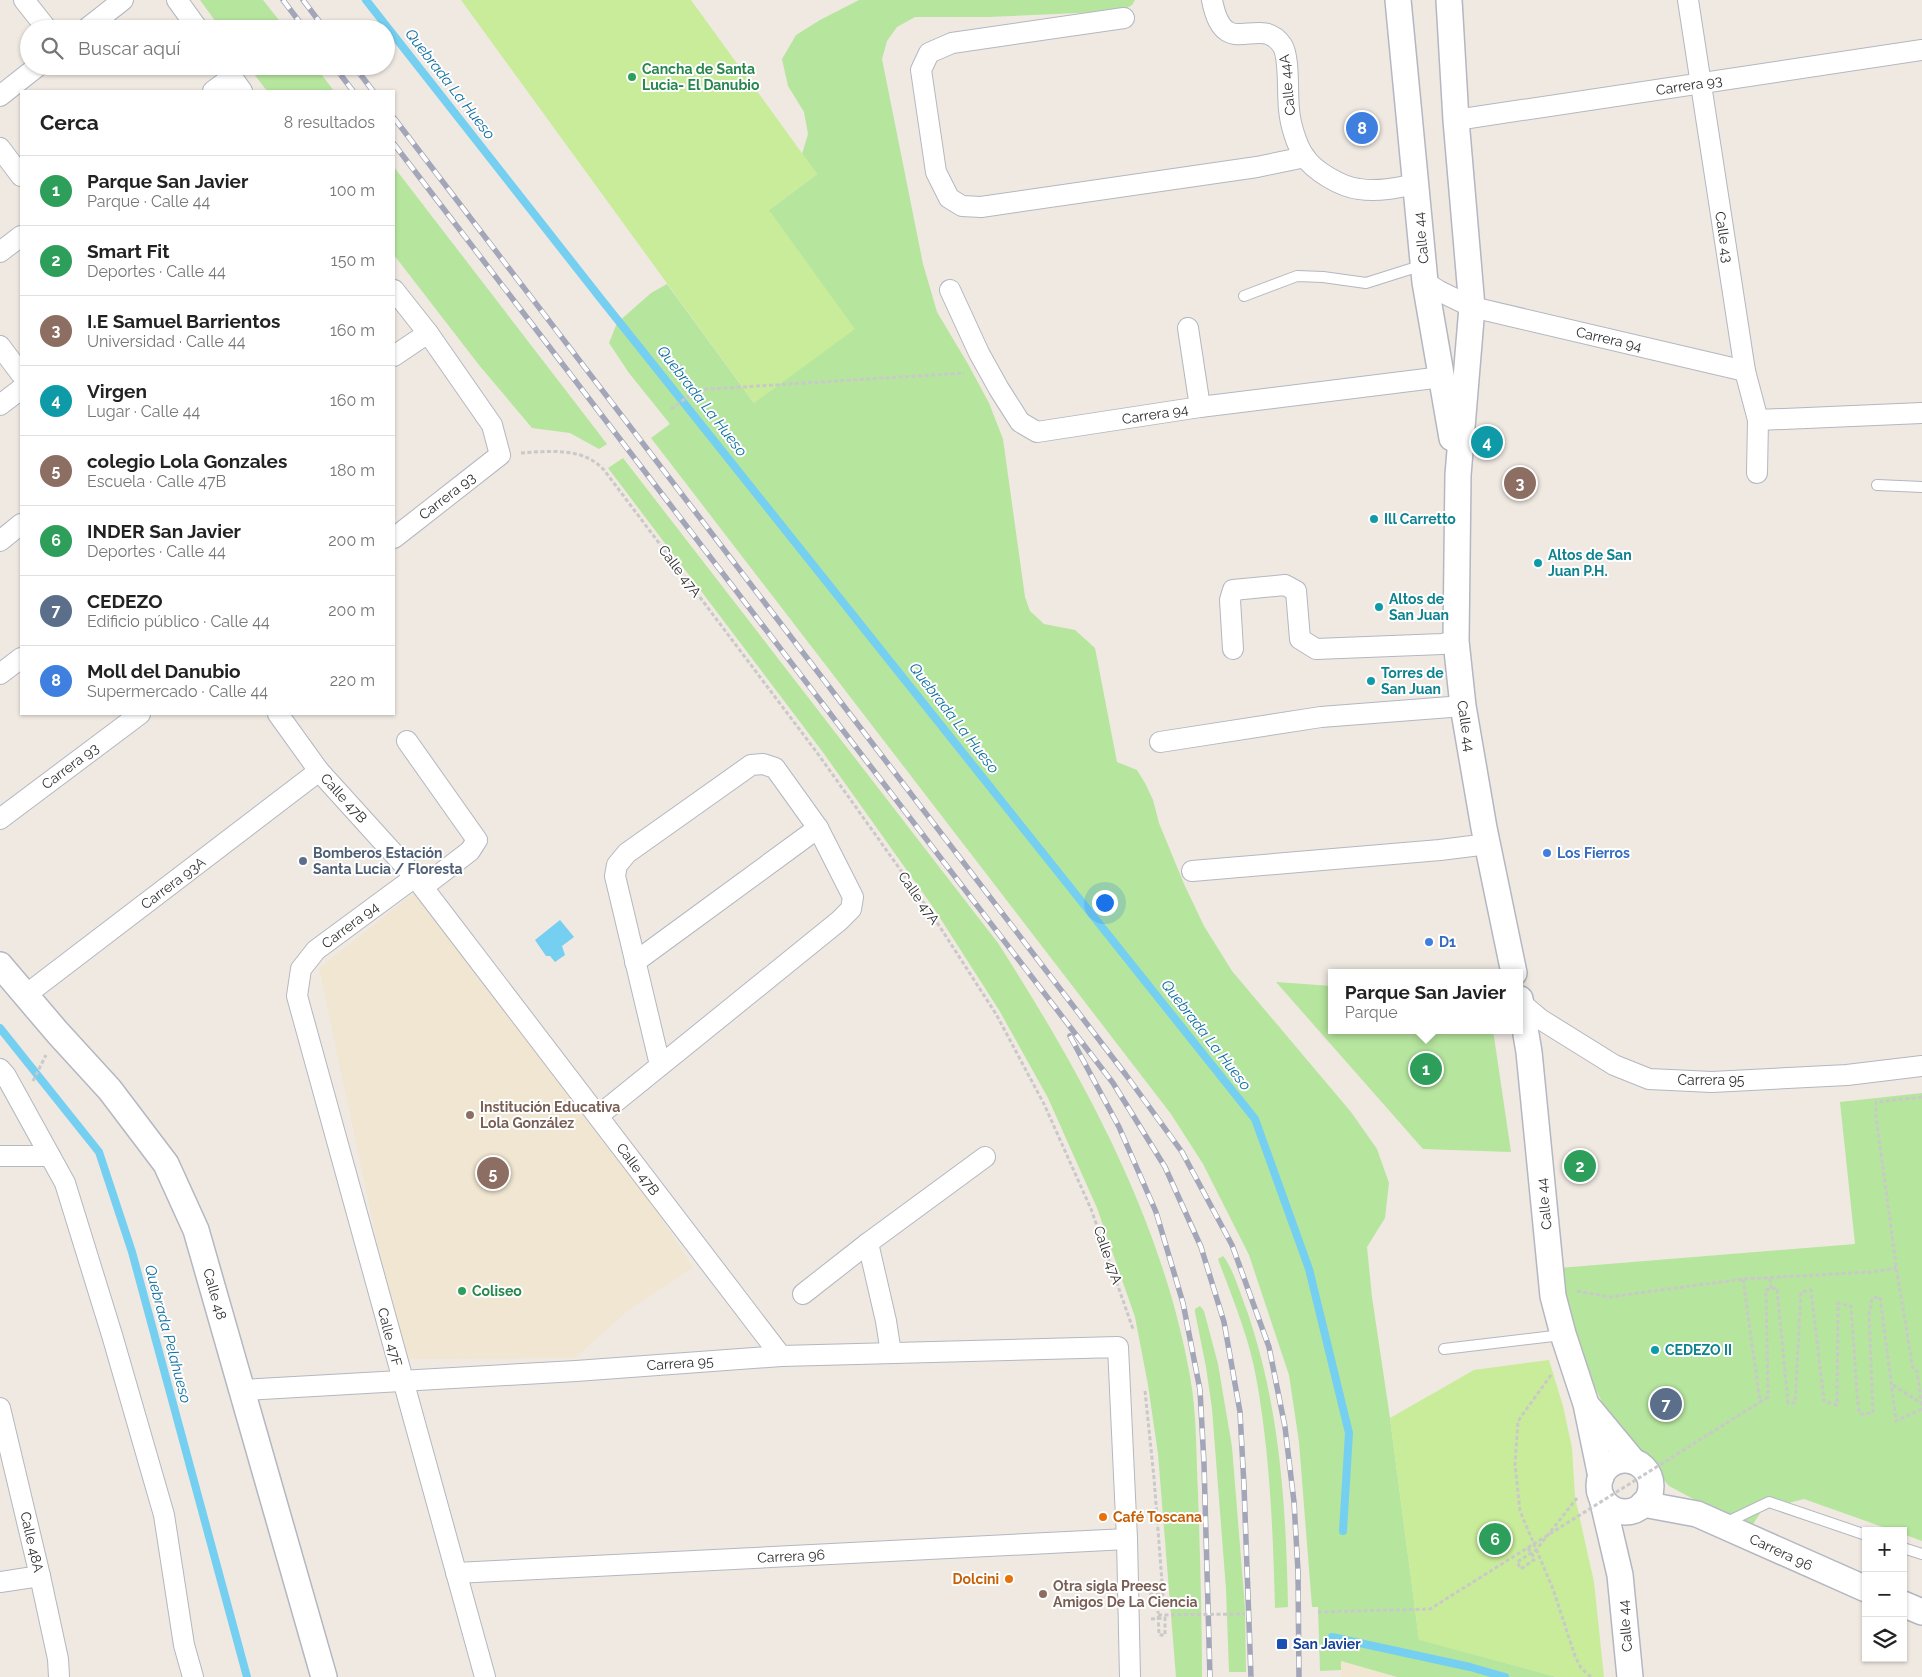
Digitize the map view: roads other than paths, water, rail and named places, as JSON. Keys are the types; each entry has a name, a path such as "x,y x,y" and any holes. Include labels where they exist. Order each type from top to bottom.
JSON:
{"street":[{"path":"24,0 40,20"},
{"path":"97,20 123,0"},
{"path":"178,0 192,20"},
{"name":"Calle 44A","path":"1212,0 1215,17 1227,32 1237,34 1266,33 1275,37 1283,46 1289,112 1305,157 1327,176 1354,188 1377,191 1416,184"},
{"name":"Calle 44","path":"1398,0 1425,273 1458,475"},
{"name":"Calle 44","path":"1449,0 1456,120 1472,307 1458,475 1456,641 1462,706 1513,969"},
{"name":"Calle 43","path":"1688,0 1745,371 1758,420 1757,473"},
{"path":"1124,18 952,43 929,53 921,70 936,172 949,198 962,206 980,206 1257,167 1305,157"},
{"name":"Carrera 93","path":"1456,120 1922,50"},
{"path":"0,96 27,75"},
{"path":"215,90 233,78"},
{"path":"0,148 20,175"},
{"path":"0,252 20,237"},
{"name":"Carrera 94","path":"1425,273 1439,291 1472,307 1745,371"},
{"name":"Carrera 94","path":"950,290 989,371 1020,422 1037,432 1200,407 1442,377"},
{"path":"395,291 428,332 395,355"},
{"path":"1188,328 1200,407"},
{"name":"Carrera 93","path":"395,537 500,455 492,425 428,332"},
{"path":"0,346 20,373"},
{"path":"0,405 20,390"},
{"path":"1758,420 1922,413"},
{"path":"0,541 20,525"},
{"path":"1233,649 1230,600 1233,590 1285,585 1296,591 1300,639 1316,649 1442,644 1456,641"},
{"path":"0,674 20,659"},
{"path":"1160,742 1321,717 1462,706"},
{"name":"Carrera 93","path":"0,819 139,715"},
{"name":"Calle 47B","path":"279,715 319,771 419,882 780,1356"},
{"name":"Carrera 94","path":"297,996 301,969 316,950 419,882 470,851 477,840 407,742"},
{"path":"598,1116 851,909 852,897 818,828 775,768 763,764 751,765 628,853 617,866 615,876 660,1065"},
{"name":"Carrera 93A","path":"27,994 319,771"},
{"path":"635,962 818,828"},
{"path":"1192,871 1488,844"},
{"name":"Calle 48","path":"0,965 110,1090 166,1164 196,1230 324,1677"},
{"name":"Calle 47F","path":"297,996 485,1677"},
{"name":"Carrera 95","path":"1523,1004 1540,1018 1614,1066 1649,1079 1712,1082 1847,1076 1922,1066"},
{"name":"Calle 44","path":"1523,1018 1529,1052 1553,1296 1586,1404 1594,1490 1620,1575 1630,1677"},
{"path":"0,1069 22,1104 65,1183 164,1515 184,1644 193,1677"},
{"path":"0,1156 50,1156"},
{"path":"803,1294 868,1243 985,1158"},
{"path":"868,1243 886,1322 890,1353"},
{"name":"Carrera 95","path":"243,1390 780,1356 1118,1347 1127,1539"},
{"name":"Calle 44","path":"1586,1404 1640,1468"},
{"name":"Calle 48A","path":"1,1416 40,1576 58,1659 60,1677"},
{"path":"1616,1461 1640,1468 1651,1490 1648,1498 1639,1508 1627,1512 1613,1508 1594,1490 1609,1465 1616,1461"},
{"name":"Carrera 96","path":"1640,1468 1696,1514"},
{"name":"Calle 44","path":"1620,1575 1639,1508"},
{"name":"Carrera 96","path":"1639,1508 1696,1514 1862,1587"},
{"path":"1127,1539 1130,1677"},
{"name":"Carrera 96","path":"456,1573 1127,1539"},
{"path":"0,1582 40,1576"},
{"path":"1907,1606 1922,1612"}],"lane":[{"path":"1244,296 1297,276 1323,277 1366,283 1425,273"},
{"path":"1877,485 1922,487"},
{"path":"1444,1349 1564,1334"},
{"path":"1721,1524 1769,1502 1862,1534"},
{"path":"1907,1549 1922,1554"}],"water":[{"path":"560,920 574,937 562,946 565,955 555,962 550,956 546,956 535,940"}],"waterway":[{"name":"Quebrada La Hueso","path":"366,0 382,20"},
{"name":"Quebrada La Hueso","path":"395,37 601,299 1255,1119 1309,1269 1349,1433 1343,1531"},
{"name":"Quebrada Pelahueso","path":"0,1028 99,1152 132,1252 247,1677"},
{"path":"1332,1637 1470,1667 1505,1677"}],"railway":[{"path":"283,0 298,20"},
{"path":"303,0 318,20"},
{"path":"341,75 352,90"},
{"path":"361,75 372,90"},
{"path":"395,119 1126,1075 1182,1152 1232,1245 1269,1347 1285,1427 1294,1502 1298,1571 1299,1677"},
{"path":"395,145 1113,1083 1165,1167 1201,1247 1224,1322 1240,1412 1251,1677"},
{"path":"1070,1036 1119,1127 1156,1212 1183,1303 1200,1390 1210,1677"}],"place":[{"name":"Cancha de Santa Lucia- El Danubio","path":"632,77"},
{"name":"Moll del Danubio","path":"1362,128"},
{"name":"Virgen","path":"1487,442"},
{"name":"I.E Samuel Barrientos","path":"1520,483"},
{"name":"Ill Carretto","path":"1374,519"},
{"name":"Altos de San Juan P.H.","path":"1538,563"},
{"name":"Altos de San Juan","path":"1379,607"},
{"name":"Torres de San Juan","path":"1371,681"},
{"name":"Los Fierros","path":"1547,853"},
{"name":"Bomberos Estación Santa Lucia / Floresta","path":"303,861"},
{"name":"D1","path":"1429,942"},
{"name":"Parque San Javier","path":"1426,1069"},
{"name":"Institución Educativa Lola González","path":"470,1115"},
{"name":"Smart Fit","path":"1580,1166"},
{"name":"colegio Lola Gonzales","path":"493,1173"},
{"name":"Coliseo","path":"462,1291"},
{"name":"CEDEZO II","path":"1655,1350"},
{"name":"CEDEZO","path":"1666,1404"},
{"name":"Café Toscana","path":"1103,1517"},
{"name":"INDER San Javier","path":"1495,1539"},
{"name":"Dolcini","path":"1009,1579"},
{"name":"Otra sigla Preesc Amigos De La Ciencia","path":"1043,1594"},
{"name":"San Javier","path":"1282,1644"}]}
